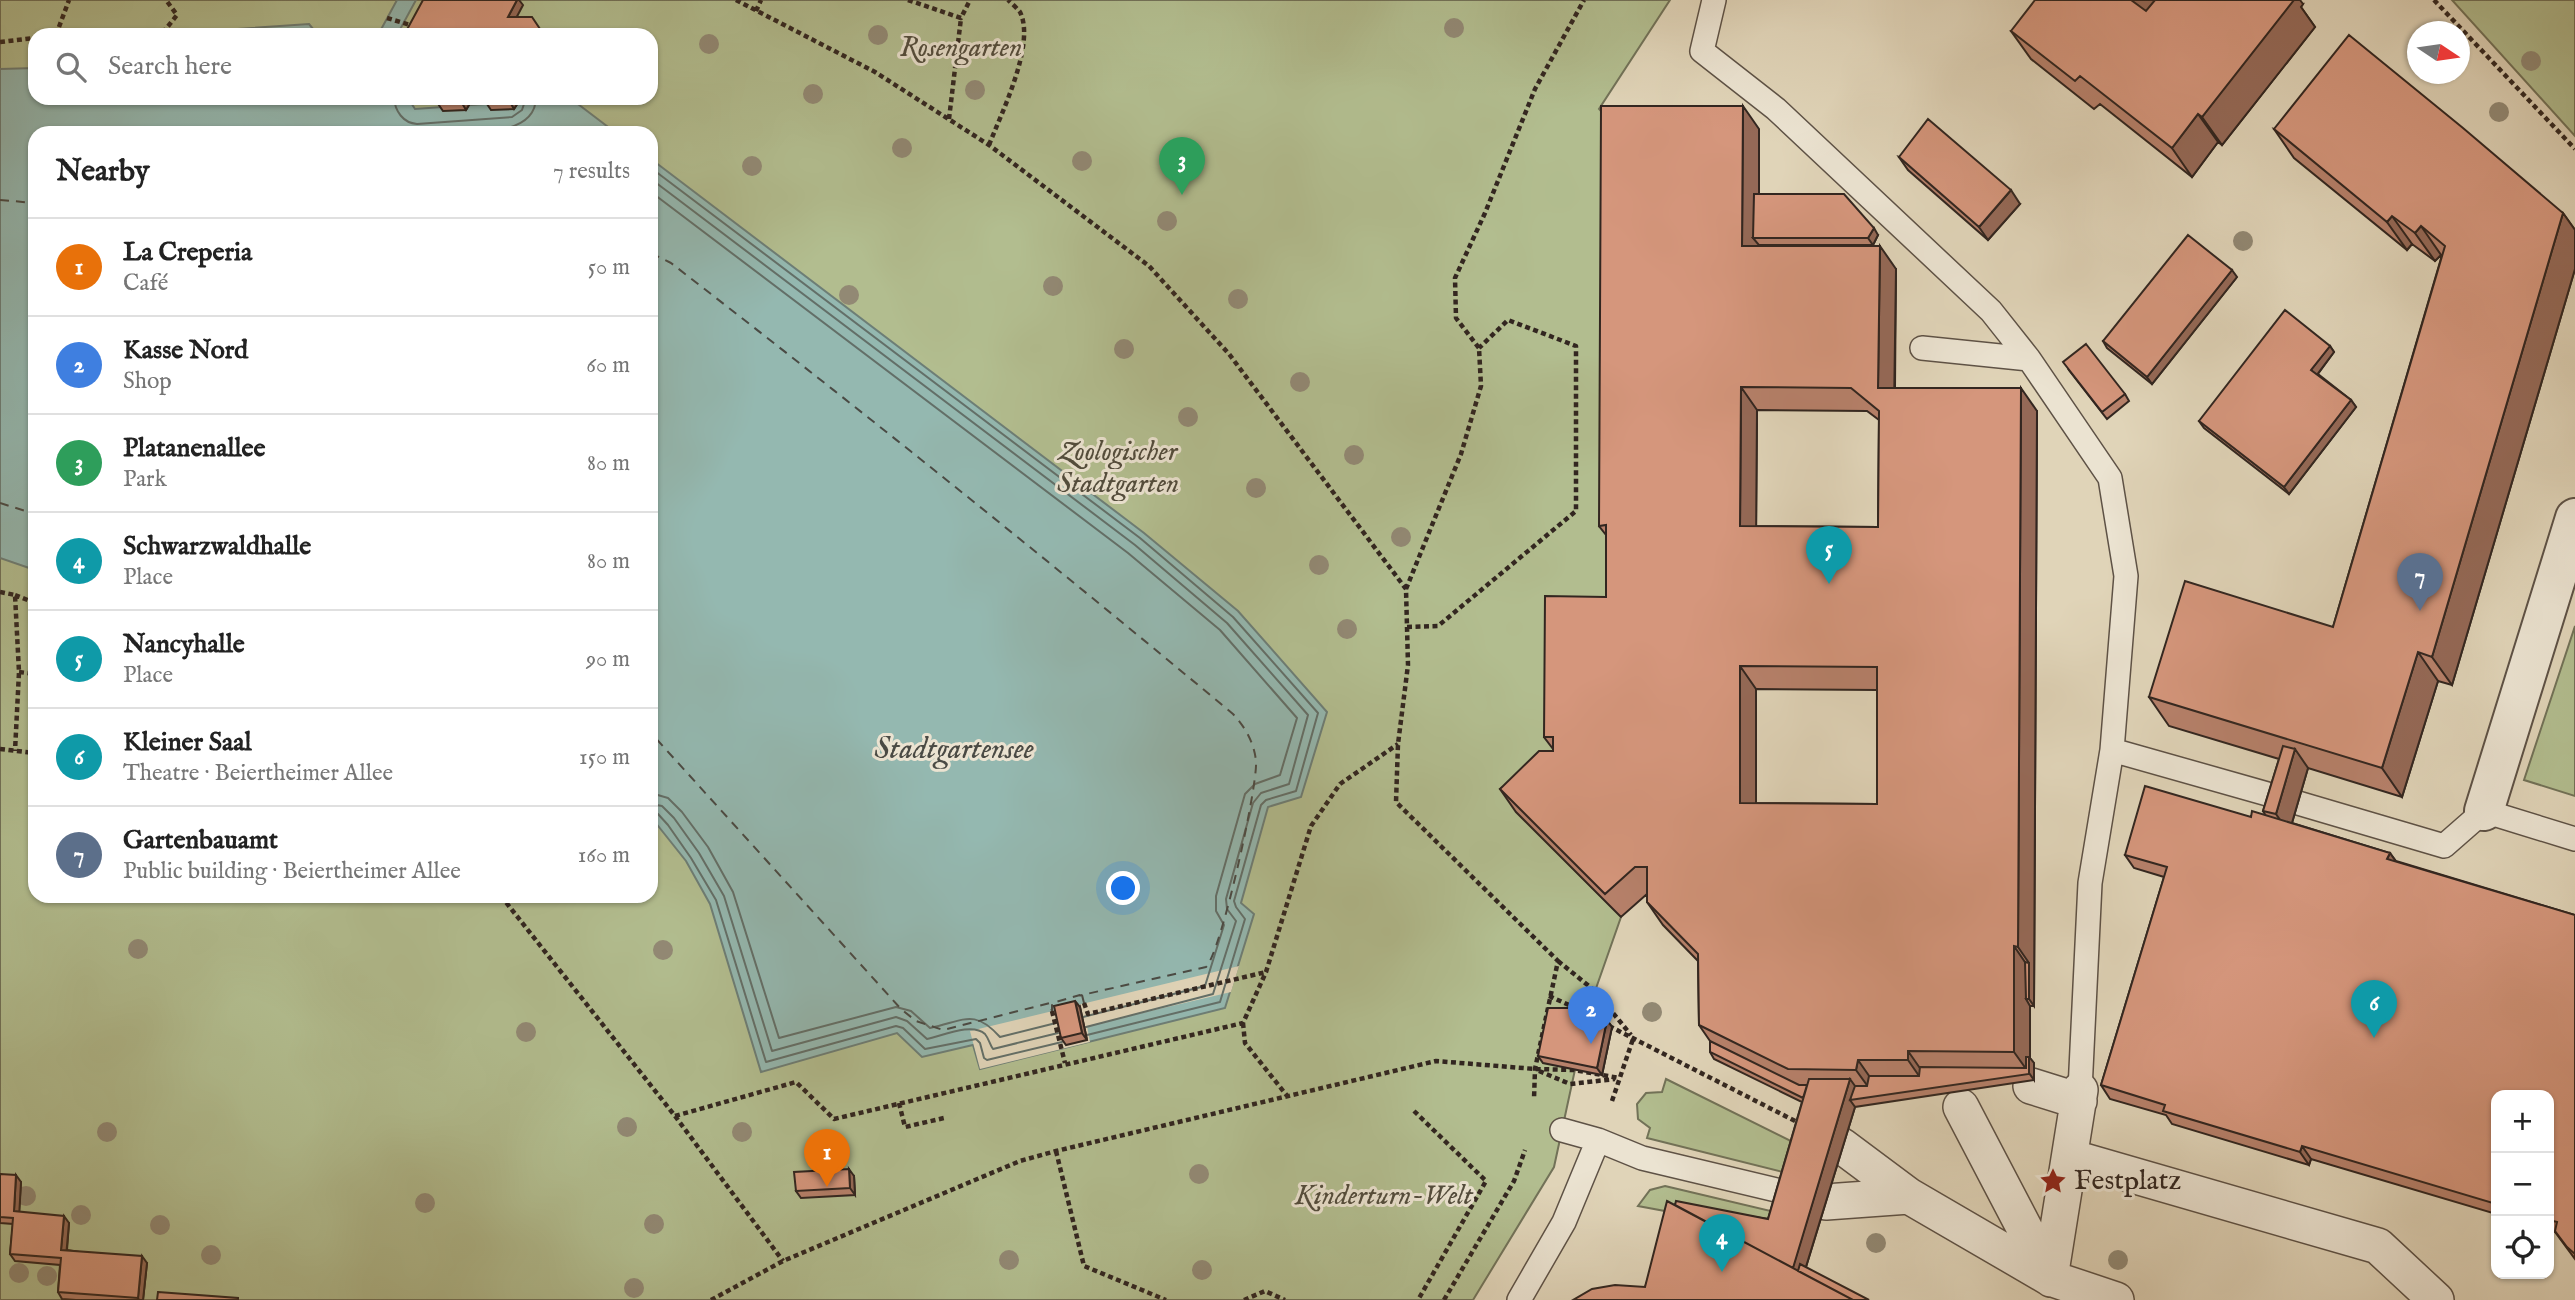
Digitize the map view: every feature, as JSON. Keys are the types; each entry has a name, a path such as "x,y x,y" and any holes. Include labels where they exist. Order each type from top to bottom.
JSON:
{"street":[{"path":"2484,811 2575,517"},
{"path":"2031,1086 2080,1096 2070,1157 2060,1289"},
{"path":"1961,1107 2060,1289"},
{"path":"1842,1146 1909,1196 2060,1289 2116,1300"},
{"path":"2070,1157 2378,1247 2436,1300"},
{"path":"1826,1202 1909,1196"}],"lane":[{"path":"1714,0 1702,51 1776,109 1982,302 2029,359 2110,478 2126,576 2112,750 2090,883 2080,1096"},
{"path":"1922,348 2029,359"},
{"path":"2112,750 2444,846 2484,811 2575,839"},
{"path":"1562,1130 1598,1140 1642,1158 1826,1202"},
{"path":"1519,1300 1564,1222 1598,1140"}],"path":[{"path":"59,28 69,0"},
{"path":"166,0 177,15 167,28"},
{"path":"736,0 874,72 989,145 1149,266 1229,354 1406,589"},
{"path":"756,10 761,0"},
{"path":"908,0 961,18"},
{"path":"948,119 961,18 970,0"},
{"path":"989,145 1020,66 1023,35 1020,12 1008,0"},
{"path":"1584,0 1535,89 1485,213 1455,278 1456,318 1479,348 1481,386 1464,443 1406,589 1408,665 1398,744 1396,802 1558,961 1595,991 1633,1039"},
{"path":"2434,0 2575,149"},
{"path":"408,28 415,17"},
{"path":"387,18 410,25"},
{"path":"0,42 28,39"},
{"path":"1407,627 1438,626 1576,511 1576,346 1508,320 1479,348"},
{"path":"0,592 28,600"},
{"path":"15,595 19,672 15,751"},
{"path":"19,672 28,673"},
{"path":"1288,1097 1245,1043 1244,1023 1266,972 1311,826 1340,784 1398,744"},
{"path":"0,749 28,752"},
{"path":"507,903 675,1116 783,1261"},
{"path":"1535,1069 1558,961"},
{"path":"1084,1003 1088,1014 1266,972"},
{"path":"1549,996 1587,1014"},
{"path":"1052,1012 1065,1063"},
{"path":"1598,1020 1842,1146"},
{"path":"675,1116 796,1082 834,1119 1244,1023"},
{"path":"1598,1140 1633,1039"},
{"path":"711,1300 783,1261 1020,1161 1056,1151 1436,1061 1574,1070 1619,1078"},
{"path":"1535,1069 1570,1084 1619,1078"},
{"path":"899,1103 905,1127 944,1118"},
{"path":"1414,1111 1486,1181 1418,1300"},
{"path":"1444,1300 1514,1181 1526,1146"},
{"path":"1056,1151 1084,1266 1166,1300"},
{"path":"1244,1300 1265,1291 1285,1300"}],"green space":[{"name":"Zoologischer Stadtgarten","path":"0,0 1670,0 1599,109 1617,129 1622,548 1560,760 1517,812 1621,917 1587,1014 1554,1167 1473,1300 0,1300"},
{"path":"2452,0 2575,0 2575,136"},
{"path":"2575,626 2575,796 2524,780"},
{"path":"1666,1079 1811,1151 1803,1177 1647,1138 1650,1128 1638,1119 1637,1104 1646,1093 1662,1092"},
{"path":"1665,1186 1783,1214 1778,1232 1638,1206 1650,1190"}],"water":[{"path":"397,0 416,0 401,28 382,28"},
{"path":"309,24 312,28 251,28"},
{"path":"28,68 28,105 412,105 415,109 471,105 579,105 607,126 28,126 28,568 0,558 0,69"},
{"name":"Stadtgartensee","path":"658,164 1144,533 1238,611 1327,712 1301,797 1268,807 1241,903 1254,914 1225,1008 980,1069 973,1045 922,1057 897,1033 761,1072 710,904 686,861 658,826"}],"pier":[{"path":"1239,966 1231,992 1087,1026 1090,1042 980,1069 970,1031"}],"building":[{"path":"423,0 517,0 508,17 532,17 539,28 408,28"},
{"path":"2035,0 2131,0 2146,11 2155,0 2294,0 2202,117 2198,114 2172,148 2080,76 2075,81 2011,31"},
{"path":"2349,35 2563,213 2432,657 2418,652 2382,768 2149,697 2185,581 2333,627 2445,246 2421,226 2415,233 2392,216 2387,222 2274,129"},
{"path":"1601,106 1743,106 1742,246 1880,246 1878,388 2021,388 2018,947 2014,946 2014,1052 1908,1051 1908,1060 1858,1060 1856,1070 1788,1069 1699,1025 1698,954 1647,902 1647,867 1635,867 1605,894 1500,789 1539,751 1553,751 1553,737 1544,737 1545,596 1606,597 1606,525 1599,526","holes":["1741,387 1851,388 1879,411 1878,527 1740,526","1740,666 1877,667 1877,804 1740,803"]},
{"path":"1928,119 2011,190 1979,227 1899,157"},
{"path":"1754,194 1844,194 1874,228 1868,238 1753,238"},
{"path":"2188,235 2232,270 2147,377 2103,341"},
{"path":"2285,310 2330,346 2311,370 2351,400 2284,487 2199,421"},
{"path":"2086,344 2125,394 2102,412 2063,362"},
{"path":"2283,746 2295,749 2276,814 2263,811"},
{"path":"2145,786 2251,817 2252,811 2390,853 2387,859 2575,915 2575,1254 2555,1231 2554,1090 2491,1090 2491,1203 2302,1146 2300,1152 2163,1111 2165,1105 2101,1085 2167,867 2125,855"},
{"path":"2025,962 2029,963 2029,999 2026,999"},
{"path":"1075,1001 1082,1033 1061,1038 1054,1006"},
{"path":"1548,1008 1581,1008 1607,1020 1597,1068 1538,1056"},
{"path":"1710,1041 1799,1085 1807,1085 1803,1098 1710,1052"},
{"path":"2026,1057 2029,1057 2029,1074 1850,1100 1855,1086 1867,1086 1869,1076 1919,1076 1920,1067 2026,1068"},
{"path":"1809,1079 1850,1079 1793,1268 1675,1205 1676,1201 1768,1219"},
{"path":"849,1169 850,1188 796,1191 794,1172"},
{"path":"0,1174 16,1175 14,1211 64,1216 61,1250 142,1256 138,1298 58,1292 61,1258 10,1254 13,1218 0,1217"},
{"path":"1667,1201 1853,1300 1573,1300 1592,1289 1615,1285 1645,1287"},
{"path":"1800,1264 1869,1300 1853,1300 1798,1271"},
{"path":"158,1292 238,1298 238,1300 157,1300"}],"ferry route":[{"path":"0,200 28,202"},
{"path":"658,256 671,263 884,430 1233,714 1248,735 1256,761 1251,802 1229,902 1213,955 1206,967 1082,995 1084,1003 1080,995 1052,1003 1052,1011 1050,1003 943,1030 916,1021 901,1009 658,741"},
{"path":"0,503 28,512"}],"place":[{"name":"Platanenallee","path":"1182,195"},
{"name":"Nancyhalle","path":"1829,584"},
{"name":"Gartenbauamt","path":"2420,611"},
{"name":"Kleiner Saal","path":"2374,1038"},
{"name":"Kasse Nord","path":"1591,1044"},
{"name":"Festplatz","path":"2053,1181"},
{"name":"La Creperia","path":"827,1187"},
{"name":"Schwarzwaldhalle","path":"1722,1272"}],"park label":[{"name":"Rosengarten","path":"961,48"},
{"name":"Kinderturn-Welt","path":"1384,1196"}]}
